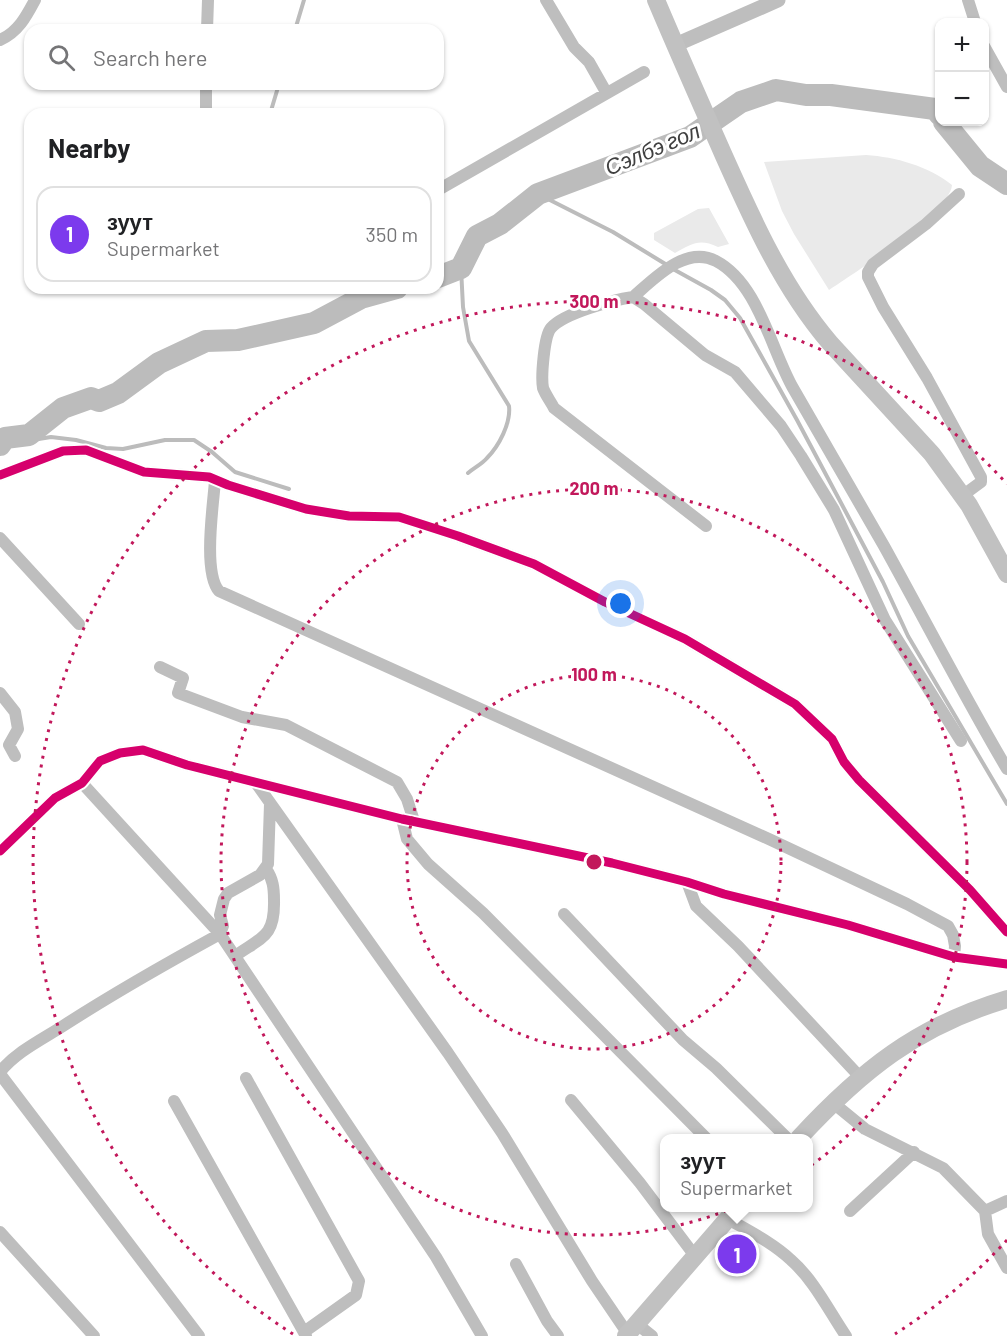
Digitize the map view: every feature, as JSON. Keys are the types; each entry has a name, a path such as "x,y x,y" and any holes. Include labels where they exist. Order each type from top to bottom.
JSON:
{"main road":[{"path":"656,0 772,259 816,326 918,437 962,496 1007,574"},
{"path":"803,1134 832,1102 881,1060 934,1026 1007,999"},
{"path":"631,1331 732,1213"}],"street":[{"path":"0,40 9,36 21,25 35,0"},
{"path":"207,24 208,0"},
{"path":"546,0 574,47 589,62 606,92"},
{"path":"679,53 778,0"},
{"path":"968,0 974,18"},
{"path":"989,55 1007,87"},
{"path":"444,186 644,72"},
{"path":"206,90 206,108"},
{"path":"959,194 926,224 873,264 867,278 927,378 981,477 981,482 962,496"},
{"path":"706,526 554,408 543,388 544,340 551,328 574,314 612,301 633,297 681,260 701,258 714,260 735,277 752,300 791,384 1007,769"},
{"path":"633,297 705,355 735,372 781,426 834,510 885,620 961,741"},
{"path":"0,475 10,469 63,451 86,450 144,472 209,477 215,481 306,509 349,516 399,517 534,564 605,602 684,639 795,704 825,730 844,762 859,780 970,890 1007,932"},
{"path":"215,481 210,554 213,579 219,591 760,835 907,904 948,926 953,935 954,957"},
{"path":"0,538 79,624"},
{"path":"160,667 183,678 178,693 242,717 286,725 398,782 407,799 407,839 428,864 483,913 702,1134"},
{"path":"0,693 15,712 18,729 9,745 15,756"},
{"path":"0,851 55,798 82,783 100,762 120,753 143,750 187,765 408,820 612,863 687,882 724,894 848,925 954,957 1007,964"},
{"path":"82,783 220,934 436,1257 482,1336"},
{"path":"256,783 502,1132 592,1281 631,1331 651,1336"},
{"path":"199,1336 0,1073 10,1060 81,1014 220,934 223,926 220,915 228,893 260,875 266,869 270,848 270,804"},
{"path":"235,956 260,939 273,925 274,886 272,877 266,869"},
{"path":"687,882 696,906 738,946 860,1077"},
{"path":"564,914 683,1040 716,1068 783,1134"},
{"path":"174,1101 305,1334 356,1295 359,1281 246,1078"},
{"path":"571,1100 584,1113 660,1209"},
{"path":"832,1102 865,1129 943,1168 985,1211 988,1234 1007,1268"},
{"path":"850,1211 914,1152"},
{"path":"985,1211 1007,1201"},
{"path":"662,1212 695,1256"},
{"path":"732,1213 757,1235 791,1259 806,1276 846,1336"},
{"path":"0,1233 94,1336"},
{"path":"516,1264 547,1321 558,1336"}],"shaded area":[{"path":"866,155 911,164 943,178 952,185 936,210 919,225 878,257 829,290 782,211 764,162"},
{"path":"709,208 729,244 718,247 696,243 675,253 654,240 654,233 698,209"}],"waterway":[{"path":"297,24 304,0"},
{"path":"272,108 277,90"},
{"name":"Сэлбэ гол","path":"444,275 461,268 477,236 500,224 538,194 690,137 741,102 776,90 935,109"},
{"name":"Сэлбэ гол","path":"947,126 980,166 1007,184"},
{"path":"538,194 613,232 667,265"},
{"name":"Сэлбэ гол","path":"461,268 463,307 469,341 509,406 508,420 500,441 485,460 468,473"},
{"path":"673,269 725,300 740,318 883,582 908,636 1007,804"},
{"name":"Сэлбэ гол","path":"0,445 5,438 29,435 63,408 91,398 99,401 118,393 159,363 206,341 238,340 314,323 361,298 375,294"},
{"name":"Сэлбэ гол","path":"0,452 14,443 51,437 76,440 106,448 123,449 165,440 194,440 235,472 289,489"}],"cycle path":[{"path":"0,475 63,451 86,450 144,472 209,477 306,509 349,516 399,517 534,564 605,602 685,639 795,704 832,739 844,762 859,780 970,890 1007,932"},
{"path":"0,851 55,798 82,783 100,761 120,753 143,750 187,765 402,819 612,863 687,882 724,894 848,925 954,957 1007,964"}],"place":[{"name":"зуут","path":"737,1254"}]}
